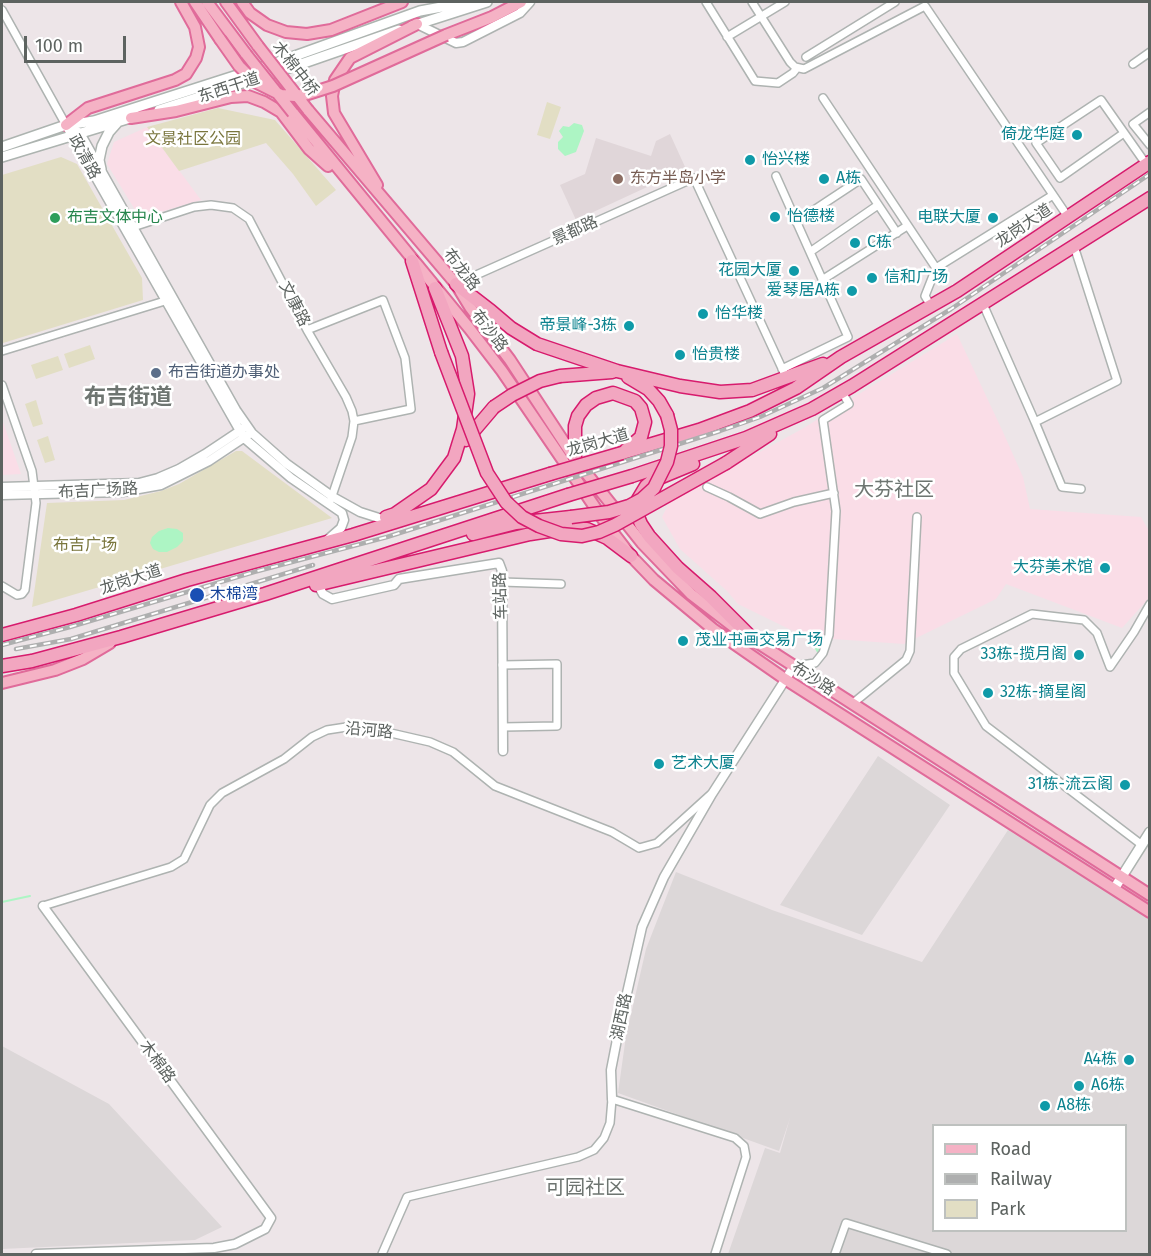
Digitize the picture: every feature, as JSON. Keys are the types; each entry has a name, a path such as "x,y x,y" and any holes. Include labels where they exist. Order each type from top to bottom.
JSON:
{"highway":[{"name":"龙岗大道","path":"2,635 76,615 187,580 353,535 699,430 750,411 796,388 841,357 957,291 1148,163"},
{"path":"412,261 441,352 487,473 506,502 522,517 561,534 582,536 615,525 726,463 1149,198"},
{"path":"456,284 511,328 537,344 617,371 680,386 720,392 752,390 784,373 841,357"},
{"path":"435,288 462,356 468,394 463,429 454,458"},
{"path":"318,585 473,533 516,523 609,512 629,506 642,499 654,488 667,462 671,446 671,430 667,415 659,401 648,389 617,371 560,376 540,381 494,407 474,430 431,489 395,514 353,535"},
{"path":"575,459 575,426 578,416 586,405 596,398 613,393 635,401 642,408 645,422 641,437 622,453"},
{"path":"2,666 32,661 121,637 265,594 746,438 805,412"},
{"path":"746,438 724,451 652,481 642,491 637,501 636,512 649,536 678,568 754,640"},
{"path":"265,594 318,585 530,534 562,529 586,529 607,538 631,556"}],"main road":[{"path":"2,158 73,131 88,108 176,80 186,74 196,58 199,46 195,27 181,2"},
{"path":"195,2 239,66 255,82 282,95 295,96 333,86 446,35 492,17 521,2"},
{"name":"木棉中桥","path":"207,2 293,113"},
{"name":"木棉中桥","path":"226,2 308,110"},
{"path":"242,2 250,13 267,26 286,32 307,34 331,30 402,2"},
{"name":"东西干道","path":"73,131 94,121 278,62 420,10 468,2"},
{"name":"东西干道","path":"73,131 125,120 244,83 485,2"},
{"path":"394,213 334,113 332,96 335,80 350,58 417,24"},
{"path":"101,169 99,159 104,141 112,127 125,120 248,96 281,112 309,149 353,189"},
{"name":"布龙路","path":"308,110 456,284 470,307 510,360 575,459"},
{"name":"布龙路","path":"293,113 435,288"},
{"path":"2,147 73,131"},
{"name":"布沙路","path":"435,288 502,371 631,556 654,580 713,629 785,680 1149,912"},
{"name":"布沙路","path":"575,459 642,543 692,594 738,630 1149,895"},
{"path":"2,683 64,666 82,659 121,637"},
{"path":"1114,889 1149,832"}],"street":[{"path":"417,24 456,43 463,42 520,13 530,2"},
{"path":"706,2 755,81 778,83 797,68"},
{"path":"752,2 790,62 797,68 809,68 925,6 1068,217"},
{"path":"727,37 785,2"},
{"path":"806,57 895,2"},
{"path":"2,10 73,131"},
{"path":"492,17 510,18"},
{"path":"1133,64 1149,52"},
{"path":"823,98 936,268"},
{"path":"1124,133 1060,178 1036,143 1101,100 1148,163"},
{"path":"1149,112 1133,124 1149,145"},
{"name":"政清路","path":"73,131 101,169 169,299"},
{"name":"政清路","path":"73,131 245,432 331,500 342,513 344,520 341,528 326,542"},
{"path":"776,176 848,337 784,373"},
{"name":"景都路","path":"456,284 694,178 784,373"},
{"path":"796,222 861,179 897,233"},
{"path":"931,306 925,296 936,268 1053,195"},
{"path":"810,252 878,205"},
{"name":"文康路","path":"133,227 203,206 226,206 239,211 253,225 306,330 346,397 354,421"},
{"path":"822,280 907,226"},
{"path":"1035,422 1117,381 1074,246"},
{"path":"2,351 169,299"},
{"path":"306,330 382,300 405,358 411,409 354,421 352,437 331,500"},
{"path":"983,304 1062,488 1082,489"},
{"path":"2,385 32,471 36,490 34,529 25,590 22,594 12,594 2,586"},
{"path":"794,666 815,663 823,653 829,635 836,511 823,420 849,404 842,392"},
{"name":"布吉广场路","path":"2,495 36,490 139,483 158,478 245,432"},
{"name":"布吉广场路","path":"2,487 36,490"},
{"path":"707,487 729,496 760,514 794,502 834,493"},
{"name":"政清路","path":"331,500 382,519"},
{"path":"852,704 906,660 912,645 917,517"},
{"name":"车站路","path":"318,585 323,594 332,599 394,585 399,579 499,563 502,582 503,751"},
{"path":"502,582 561,584"},
{"path":"1142,845 986,726 954,673 954,657 961,649 1032,614 1084,620 1097,633 1110,667 1134,632 1149,604"},
{"path":"502,665 557,664 557,726 503,727"},
{"name":"湖西路","path":"382,1254 407,1197 579,1157 594,1150 604,1138 610,1123 611,1070 642,927 664,877 712,794 756,729 794,666"},
{"name":"沿河路","path":"43,906 171,867 184,859 210,805 222,793 284,759 312,737 327,729 353,726 369,728 430,742 453,752 495,786 612,831 639,848 657,843 712,794"},
{"name":"木棉路","path":"43,906 271,1218 265,1228 235,1244 171,1252"},
{"path":"612,1099 735,1137 744,1146 746,1157 715,1254"},
{"path":"835,1254 846,1223 947,1254"},
{"path":"36,1254 171,1252"}],"shaded area":[{"path":"574,123 582,125 584,131 576,152 565,156 558,149 558,142 563,137 559,131 563,126 569,127"},
{"path":"147,127 201,200 140,218 107,164 114,142"},
{"name":"东方半岛小学","path":"670,134 686,169 576,220 560,185 585,174 596,138 651,156 656,141"},
{"path":"957,334 1023,477 1030,509 1141,517 1149,531 1149,598 1122,628 1006,584 996,599 904,644 819,638 789,629 738,604 727,591 680,549 662,517 670,501 802,429"},
{"path":"2,419 21,474 2,475"},
{"path":"168,528 177,529 183,533 183,541 167,552 153,549 150,543 152,537"},
{"path":"813,630 823,633 818,654 811,642"},
{"path":"878,756 950,805 862,935 780,905"},
{"path":"1008,830 1149,918 1149,1254 728,1254 765,1148 780,1153 790,1118 779,1151 618,1093 626,1036 646,949 676,872 772,910 922,962"},
{"path":"2,1046 109,1104 222,1227 195,1240 2,1249"}],"green space":[{"path":"547,102 561,107 550,139 537,135"},
{"name":"文景社区公园","path":"218,108 275,120 336,190 316,206 293,174 266,143 179,171 147,127"},
{"name":"布吉文体中心","path":"61,157 77,164 142,278 143,300 3,343 2,175"},
{"path":"90,345 95,359 69,368 64,354"},
{"path":"58,356 63,370 36,379 31,365"},
{"path":"36,400 43,424 33,427 25,404"},
{"path":"48,436 55,460 45,463 37,440"},
{"name":"布吉广场","path":"236,451 242,451 332,518 32,607 47,503 124,500 161,491 179,484"}],"waterway":[{"path":"2,902 30,896"}],"railway":[{"path":"2,645 254,572 387,537 760,417 823,388 951,309 1150,174"},
{"path":"16,649 71,639 313,565"}],"place":[{"name":"倚龙华庭","path":"1077,135"},
{"name":"怡兴楼","path":"750,160"},
{"name":"东方半岛小学","path":"618,179"},
{"name":"A栋","path":"824,179"},
{"name":"怡德楼","path":"775,217"},
{"name":"布吉文体中心","path":"55,218"},
{"name":"电联大厦","path":"993,218"},
{"name":"C栋","path":"855,243"},
{"name":"花园大厦","path":"794,271"},
{"name":"信和广场","path":"872,278"},
{"name":"爱琴居A栋","path":"852,291"},
{"name":"怡华楼","path":"703,314"},
{"name":"帝景峰-3栋","path":"629,326"},
{"name":"怡贵楼","path":"680,355"},
{"name":"布吉街道办事处","path":"156,373"},
{"name":"大芬美术馆","path":"1105,568"},
{"name":"木棉湾","path":"197,595"},
{"name":"茂业书画交易广场","path":"683,641"},
{"name":"33栋-揽月阁","path":"1079,655"},
{"name":"32栋-摘星阁","path":"988,693"},
{"name":"艺术大厦","path":"659,764"},
{"name":"31栋-流云阁","path":"1125,785"},
{"name":"A4栋","path":"1129,1060"},
{"name":"A6栋","path":"1079,1086"},
{"name":"A8栋","path":"1045,1106"}],"district":[{"name":"布吉街道","path":"128,398"},
{"name":"大芬社区","path":"894,490"},
{"name":"可园社区","path":"585,1188"}]}
